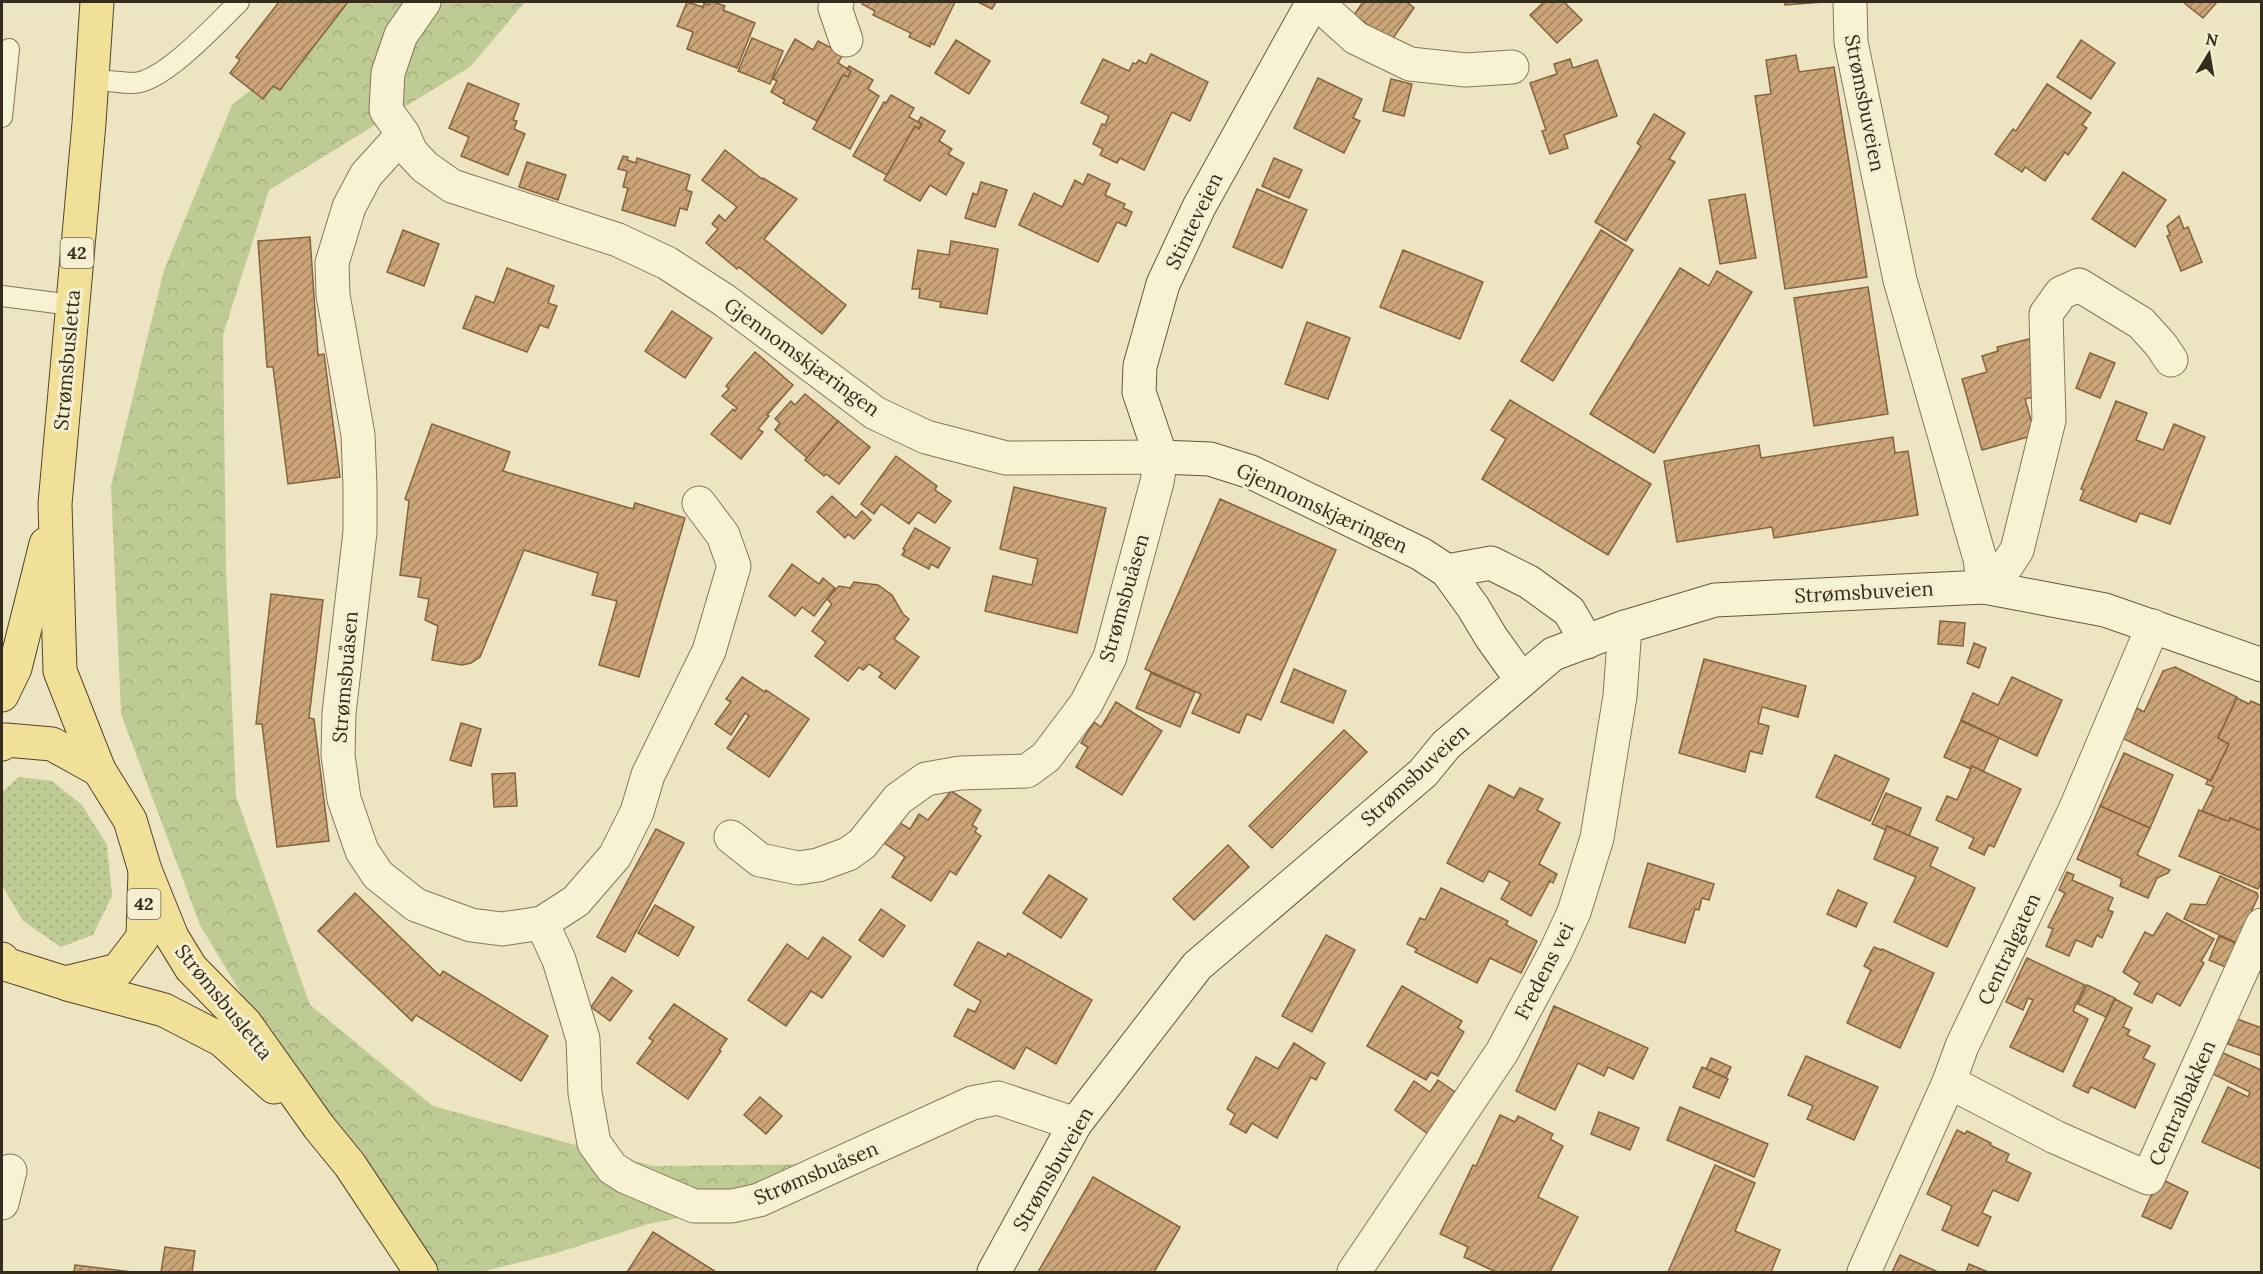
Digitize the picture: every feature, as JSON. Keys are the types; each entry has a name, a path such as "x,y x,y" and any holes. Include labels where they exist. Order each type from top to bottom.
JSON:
{"main road":[{"name":"Strømsbusletta","path":"98,2 55,504 60,671 99,770"},
{"name":"Strømsbusletta","path":"2,694 15,668 55,504"},
{"name":"42","path":"2,744 6,740 52,744 99,770 130,820 145,870 143,937 118,970 65,983 3,963"},
{"name":"Strømsbusletta","path":"145,870 172,937 191,968 245,1023 319,1127 350,1165 421,1272"},
{"name":"Strømsbusletta","path":"65,983 164,1010 222,1040 319,1127"}],"street":[{"name":"Gjennomskjæringen","path":"424,2 401,35 388,73 386,110 403,134 411,152 425,167 452,186 618,240 667,263 724,300 875,412 926,437 1006,458 1210,459 1251,472 1421,554 1447,571 1521,679"},
{"path":"837,2 835,8 846,40"},
{"path":"1314,2 1356,38 1410,64 1466,70 1512,67"},
{"name":"Stinteveien","path":"1161,457 1139,392 1140,366 1163,284 1199,207 1314,2"},
{"name":"Strømsbuveien","path":"1850,2 1851,42 1900,280 1980,559 1984,587"},
{"name":"Strømsbuåsen","path":"403,134 366,175 349,207 332,263 333,295 358,435 360,487 360,532 339,713 338,755 344,799 362,851 378,875 416,905 471,925 502,929 542,923 559,960 583,1039 585,1093 594,1143 612,1168 626,1177 694,1206 732,1206 759,1200 972,1103 998,1098 1075,1124"},
{"path":"1984,587 2003,571 2018,550 2049,420 2046,314 2061,293 2079,285 2141,323 2171,360"},
{"name":"Strømsbuåsen","path":"731,837 760,860 798,868 818,865 848,854 862,844 898,799 926,779 960,773 1027,771 1046,757 1086,704 1110,657 1157,483 1161,457"},
{"path":"542,923 576,901 615,856 637,812 648,775 709,651 734,566 723,535 699,503"},
{"path":"1447,571 1491,563 1528,582 1569,611 1587,642"},
{"name":"Strømsbuveien","path":"994,1272 1075,1124 1197,966 1423,773 1446,745 1553,654 1625,627 1715,600 1984,587 2105,610 2262,665"},
{"name":"Centralgaten","path":"1864,1272 1949,1082 1962,1046 2075,810 2153,626"},
{"name":"Fredens vei","path":"1354,1272 1502,1052 1556,951 1574,912 1597,838 1620,696 1625,627"},
{"name":"Centralbakken","path":"1949,1082 2055,1137 2148,1178 2262,926"},
{"path":"2,1203 10,1171"}],"lane":[{"path":"92,80 136,83 160,73 182,57 239,2"},
{"path":"2,117 9,49"},
{"path":"2,296 72,305"}],"green space":[{"path":"321,2 525,2 470,67 269,190 223,335 226,567 236,796 310,1005 433,1106 653,1166 832,1164 722,1209 648,1224 553,1254 481,1272 440,1272 317,1120 200,925 121,714 111,486 164,270 232,105 274,71"},
{"path":"19,777 52,781 82,805 107,845 112,896 93,935 61,947 23,921 2,885 2,792"}],"building":[{"path":"279,2 348,2 280,90 273,86 263,99 230,73 240,60 236,57"},
{"path":"687,2 703,7 704,3 709,5 713,2 725,6 723,10 755,23 737,68 687,49 693,32 677,26"},
{"path":"863,2 955,2 934,45 931,43 930,47 909,37 911,33 873,15 875,11 862,4"},
{"path":"978,2 996,2 992,9"},
{"path":"1363,2 1407,2 1414,8 1391,41 1354,15"},
{"path":"1544,2 1564,2 1582,20 1557,43 1530,15"},
{"path":"1785,2 1823,2 1785,5"},
{"path":"2183,2 2217,2 2203,18"},
{"path":"752,38 783,51 770,84 738,71"},
{"path":"795,39 813,50 818,41 843,54 838,63 851,71 848,77 843,75 817,121 783,103 785,100 771,92 777,81 773,79"},
{"path":"956,40 990,61 969,94 935,73"},
{"path":"2081,40 2115,63 2091,99 2057,77"},
{"path":"1151,54 1208,82 1190,121 1172,112 1144,170 1120,158 1117,163 1100,155 1103,149 1093,144 1102,124 1105,125 1109,116 1081,103 1103,59 1129,71 1133,63 1136,64 1139,60 1146,64"},
{"path":"1796,55 1799,72 1834,67 1867,277 1785,289 1755,96 1771,94 1766,60"},
{"path":"1570,59 1573,68 1597,60 1617,116 1564,135 1568,148 1550,154 1542,131 1546,130 1530,83 1557,74 1554,64"},
{"path":"849,66 873,80 868,89 879,96 850,149 813,129 843,75 848,77 851,71 847,69"},
{"path":"1318,78 1362,99 1353,118 1360,121 1344,153 1294,128"},
{"path":"1391,79 1412,84 1404,116 1383,111"},
{"path":"468,83 519,104 513,120 517,121 514,129 525,134 508,175 461,156 469,137 449,128"},
{"path":"2047,84 2091,113 2082,125 2087,128 2068,155 2065,152 2045,181 2025,167 2022,172 1995,154 2013,129 2016,131"},
{"path":"891,95 914,108 909,117 922,124 919,129 915,126 887,175 853,156 884,102 886,103"},
{"path":"1654,114 1685,133 1669,159 1675,162 1626,241 1595,222 1641,146 1637,143"},
{"path":"921,117 945,131 939,141 952,149 948,154 964,163 946,195 930,185 920,201 884,180 915,126 919,129 922,124 918,122"},
{"path":"725,150 762,179 797,199 764,239 846,305 822,334 706,243 718,229 712,224 719,215 725,221 737,207 702,180"},
{"path":"623,156 636,163 637,158 690,175 686,190 692,192 687,210 680,208 675,226 622,210 628,188 623,187 627,171 618,169"},
{"path":"1274,158 1302,170 1289,198 1262,186"},
{"path":"527,162 566,175 558,200 519,187"},
{"path":"2123,172 2166,200 2135,247 2092,219"},
{"path":"1088,174 1110,184 1105,195 1125,204 1123,208 1132,212 1126,226 1117,222 1098,262 1019,225 1034,193 1062,207 1075,180 1083,185"},
{"path":"981,182 1007,190 995,227 965,218 973,193 977,195"},
{"path":"1257,189 1307,210 1282,268 1233,247"},
{"path":"1745,194 1756,258 1720,264 1709,200"},
{"path":"2179,216 2184,229 2188,227 2202,262 2181,271 2167,236 2170,235 2167,226"},
{"path":"403,230 439,244 424,286 387,272"},
{"path":"1601,230 1633,250 1553,381 1521,361"},
{"path":"310,237 318,355 324,354 340,477 288,484 273,367 267,367 258,241"},
{"path":"951,241 998,249 987,314 940,307 941,302 919,298 920,289 912,289 918,250 949,255"},
{"path":"1403,250 1483,282 1460,339 1380,307"},
{"path":"507,268 554,286 548,303 557,306 548,328 540,325 527,352 463,328 476,296 494,303"},
{"path":"1680,268 1709,286 1717,271 1752,292 1654,453 1590,414"},
{"path":"1868,287 1888,414 1814,426 1794,298"},
{"path":"672,311 712,338 685,378 645,351"},
{"path":"1307,322 1350,338 1328,399 1285,384"},
{"path":"2029,339 2038,370 2040,395 2025,399 2035,435 1982,450 1962,379 1987,372 1982,356 1998,351 1997,347"},
{"path":"755,352 793,385 767,415 769,416 758,429 763,432 741,459 711,434 733,409 735,411 737,408 722,396 729,389 726,386"},
{"path":"2090,353 2115,363 2100,398 2076,388"},
{"path":"805,394 838,421 807,458 775,430 780,423 775,419 791,401 795,405"},
{"path":"1510,400 1651,484 1608,555 1482,479 1506,439 1491,430"},
{"path":"2116,401 2147,413 2136,440 2163,450 2174,424 2205,437 2170,524 2140,513 2136,522 2080,500 2084,490 2081,489"},
{"path":"838,421 870,447 839,484 826,474 824,476 805,460"},
{"path":"432,424 510,452 503,471 633,509 635,503 685,518 639,677 599,665 617,601 592,595 598,573 524,550 480,657 471,663 462,665 432,660 438,626 425,620 429,599 418,597 421,578 400,575 409,501 405,499"},
{"path":"1893,437 1895,453 1908,451 1918,515 1774,538 1772,527 1677,542 1664,461 1759,445 1761,458"},
{"path":"896,456 937,486 935,490 951,501 935,523 918,512 909,524 881,504 874,514 861,504"},
{"path":"1014,487 1106,508 1077,633 985,611 993,576 1032,585 1038,559 1000,549"},
{"path":"832,496 856,518 862,511 871,520 854,539 848,534 845,538 817,512"},
{"path":"1220,499 1336,550 1261,720 1247,714 1239,733 1192,713 1201,694 1145,669"},
{"path":"915,528 950,548 938,568 931,564 929,569 902,555"},
{"path":"792,564 819,584 823,578 835,588 814,616 802,607 795,616 769,596"},
{"path":"854,582 878,585 892,595 903,614 909,619 894,639 919,657 895,689 879,677 882,673 869,664 863,670 859,667 848,681 815,656 826,642 812,631 832,604 827,599 839,586 850,588"},
{"path":"271,594 323,600 309,718 314,719 329,841 277,847 262,724 256,724"},
{"path":"1940,621 1965,623 1963,646 1938,644"},
{"path":"1974,643 1986,648 1979,668 1967,663"},
{"path":"1704,659 1806,686 1798,717 1762,707 1758,723 1769,726 1762,754 1750,751 1745,772 1679,753"},
{"path":"2175,667 2237,697 2218,738 2229,744 2211,781 2122,738 2137,708 2144,712 2163,671"},
{"path":"1294,669 1346,691 1333,723 1281,702"},
{"path":"1151,673 1195,692 1180,727 1136,708"},
{"path":"742,677 809,719 769,777 727,748 749,716 745,713 731,735 715,724 731,702 726,699"},
{"path":"2012,677 2062,700 2037,756 1961,720 1973,693 1998,705"},
{"path":"2237,698 2249,704 2251,701 2262,706 2262,831 2230,818 2229,821 2224,820 2202,811 2214,787 2206,784 2208,780 2211,781 2229,744 2218,738"},
{"path":"1116,702 1162,731 1122,795 1076,767 1088,747 1081,743 1094,722 1101,727"},
{"path":"1961,721 1999,738 1983,772 1944,757"},
{"path":"461,723 481,729 471,766 450,760"},
{"path":"1344,730 1367,752 1272,848 1249,826"},
{"path":"2124,753 2173,775 2150,828 2100,806"},
{"path":"1835,755 1889,779 1870,821 1816,797"},
{"path":"1972,766 2021,789 1994,847 1989,845 1984,855 1969,848 1974,838 1936,820 1947,796 1957,800"},
{"path":"515,773 517,806 494,807 492,774"},
{"path":"1489,785 1514,798 1520,788 1543,799 1537,810 1560,823 1539,864 1557,874 1553,883 1550,881 1531,916 1501,899 1510,882 1489,871 1483,882 1447,863"},
{"path":"951,791 981,810 972,825 977,828 975,832 981,836 956,875 950,871 931,901 892,877 905,857 881,841 895,820 910,829 919,814 928,820"},
{"path":"1886,793 1921,808 1909,836 1887,826 1886,830 1872,824"},
{"path":"2100,806 2150,828 2137,855 2170,870 2157,878 2148,898 2120,886 2122,879 2077,859"},
{"path":"2199,810 2224,820 2229,821 2230,818 2262,831 2262,880 2258,889 2179,856"},
{"path":"1887,826 1938,848 1930,866 1975,888 1947,947 1894,922 1916,877 1874,859"},
{"path":"656,829 684,843 625,952 597,937"},
{"path":"1228,845 1249,867 1194,920 1173,899"},
{"path":"1648,863 1714,884 1709,900 1702,898 1699,910 1695,909 1685,943 1629,927"},
{"path":"2067,872 2074,875 2072,880 2113,898 2108,910 2113,912 2102,938 2097,935 2092,947 2076,940 2069,956 2046,946 2053,929 2048,927 2065,893 2059,890"},
{"path":"1049,875 1087,899 1061,938 1023,913"},
{"path":"2220,876 2257,893 2258,897 2237,943 2184,919 2191,904 2206,905"},
{"path":"1441,888 1508,921 1506,925 1537,941 1521,973 1490,958 1477,983 1415,952 1417,949 1407,944 1420,918 1425,920"},
{"path":"1838,890 1867,903 1856,927 1827,914"},
{"path":"355,893 440,976 443,971 548,1036 521,1081 416,1015 412,1021 318,931"},
{"path":"655,905 694,927 678,956 638,933"},
{"path":"881,909 905,926 883,957 859,940"},
{"path":"2167,913 2214,939 2201,961 2204,963 2180,1006 2157,993 2152,1003 2134,994 2140,983 2123,972 2145,932 2153,936"},
{"path":"1326,935 1355,950 1312,1032 1282,1016"},
{"path":"2219,936 2238,944 2228,968 2209,960"},
{"path":"823,937 851,957 822,998 811,991 786,1026 748,1000 787,944 808,959"},
{"path":"978,942 1006,957 1008,953 1092,1000 1056,1064 1026,1047 1014,1069 954,1036 968,1009 975,1012 981,1001 954,985"},
{"path":"1874,947 1934,973 1900,1048 1847,1023 1871,970 1864,966"},
{"path":"2027,958 2085,985 2073,1011 2088,1019 2063,1072 2010,1047 2033,1000 2028,998 2023,1010 2006,1002"},
{"path":"612,977 632,991 610,1021 591,1007"},
{"path":"2087,985 2115,998 2106,1017 2078,1004"},
{"path":"1402,986 1462,1021 1458,1028 1464,1032 1438,1076 1431,1072 1426,1080 1367,1046"},
{"path":"2115,999 2132,1008 2123,1027 2130,1030 2127,1035 2150,1046 2143,1058 2155,1064 2135,1108 2091,1087 2088,1093 2073,1086"},
{"path":"674,1004 727,1039 688,1099 637,1063 653,1041 649,1038"},
{"path":"1554,1006 1648,1048 1633,1079 1608,1067 1604,1076 1578,1063 1555,1110 1516,1091"},
{"path":"2237,1019 2262,1028 2262,1056 2228,1044"},
{"path":"1294,1043 1325,1063 1316,1080 1311,1077 1277,1138 1252,1123 1246,1133 1230,1124 1235,1114 1227,1109 1256,1057 1278,1069"},
{"path":"2221,1052 2261,1070 2262,1068 2261,1169 2202,1142 2228,1087 2248,1097 2250,1092 2211,1073"},
{"path":"1806,1056 1878,1087 1854,1140 1807,1119 1813,1106 1788,1095"},
{"path":"1711,1058 1731,1067 1726,1078 1706,1069"},
{"path":"1702,1067 1728,1079 1719,1098 1693,1087"},
{"path":"1438,1080 1455,1092 1428,1134 1395,1110 1414,1081 1430,1092"},
{"path":"760,1097 782,1116 766,1134 744,1115"},
{"path":"1680,1107 1768,1144 1754,1177 1667,1140"},
{"path":"1599,1112 1639,1128 1630,1150 1591,1134"},
{"path":"1500,1115 1515,1122 1518,1116 1553,1134 1550,1139 1563,1146 1538,1197 1578,1217 1550,1272 1496,1272 1464,1257 1468,1247 1440,1234"},
{"path":"1957,1130 1965,1134 1967,1131 1991,1143 1990,1145 2009,1154 2006,1161 2031,1173 2018,1201 1993,1190 1982,1213 1991,1217 1978,1246 1942,1230 1952,1206 1927,1194"},
{"path":"1715,1165 1755,1183 1735,1231 1780,1250 1771,1272 1668,1272"},
{"path":"1093,1177 1180,1227 1154,1272 1038,1272"},
{"path":"2159,1178 2188,1192 2171,1229 2142,1216"},
{"path":"653,1232 716,1272 627,1272"},
{"path":"165,1247 195,1251 192,1272 161,1272"},
{"path":"1900,1255 1938,1272 1892,1272"},
{"path":"1969,1264 1988,1272 1966,1272"},
{"path":"75,1265 132,1272 74,1272"}]}
